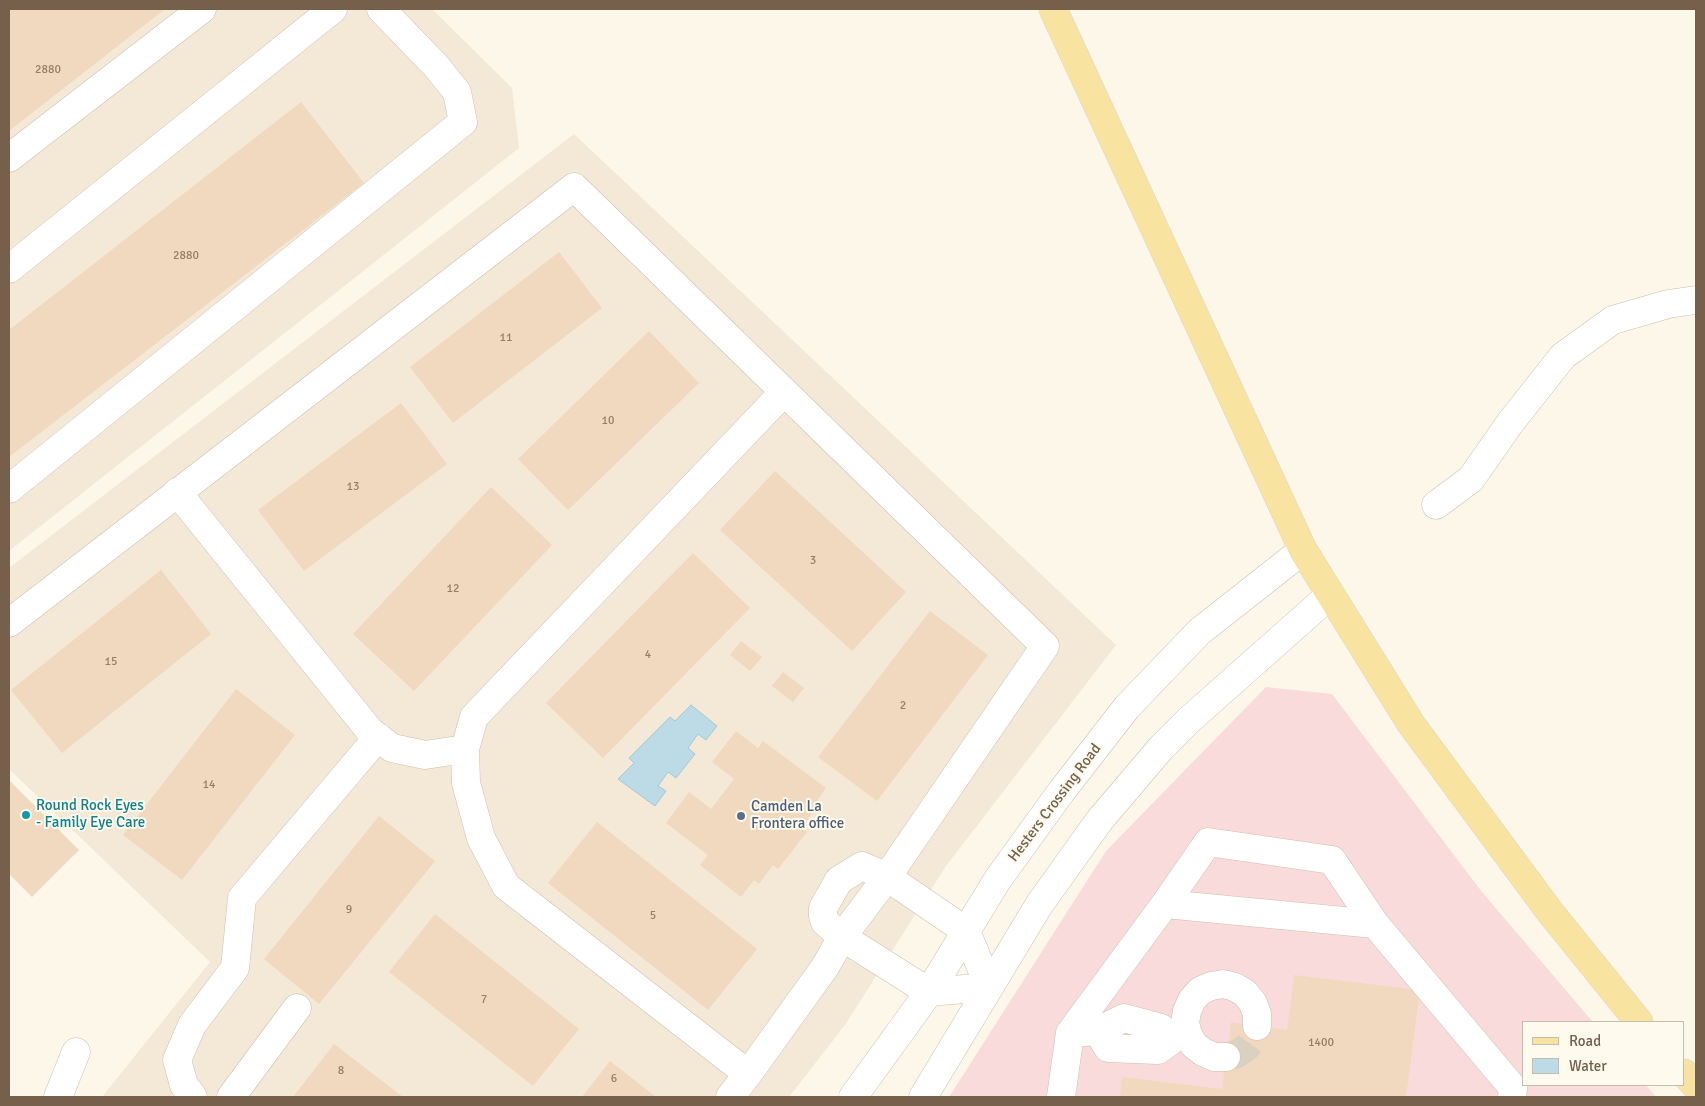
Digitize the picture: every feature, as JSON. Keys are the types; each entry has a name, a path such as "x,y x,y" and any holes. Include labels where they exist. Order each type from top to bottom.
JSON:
{"main road":[{"path":"1053,9 1304,550 1330,595 1411,724 1550,912 1638,1021"},
{"path":"1685,1073 1696,1086"}],"street":[{"path":"9,158 202,9"},
{"path":"9,269 332,9"},
{"path":"9,489 462,122 457,92 382,9"},
{"path":"9,622 574,187 1045,646 887,877 842,937 825,967 730,1097"},
{"path":"1436,505 1471,479 1510,423 1563,356 1612,320 1668,304 1696,300"},
{"path":"748,1074 506,886 481,838 466,783 465,749 474,717 784,392"},
{"path":"177,492 370,731 392,748 425,755 465,749"},
{"name":"Hesters Crossing Road","path":"853,1097 929,992 998,879 1061,792 1127,707 1200,632 1304,550"},
{"path":"923,1097 1039,905 1099,821 1161,748 1188,720 1330,595"},
{"path":"193,1097 184,1085 178,1060 192,1026 235,968 242,898 378,737"},
{"path":"989,987 982,951 992,924 1057,827 1061,792"},
{"path":"1061,1097 1070,1033 1208,842 1332,860 1375,924 1513,1088 1512,1097"},
{"path":"862,866 887,877 966,931 989,987 929,992 830,929 822,916 829,895 839,880 862,866"},
{"path":"1165,904 1375,924"},
{"path":"1070,1033 1098,1031 1108,1048 1158,1050 1180,1037 1187,1011 1192,1000 1200,991 1211,986 1223,984 1245,993 1253,1003 1258,1014 1257,1026"},
{"path":"231,1097 297,1008"},
{"path":"1180,1037 1203,1052 1214,1056 1226,1057"},
{"path":"58,1097 76,1052"}],"shaded area":[{"path":"9,9 432,9 512,88 519,148 9,551"},
{"path":"574,134 1116,645 946,866 845,1025 789,1097 102,1097 210,962 9,769 9,568"},
{"path":"1266,687 1332,694 1482,892 1592,1021 1522,1021 1522,1086 1647,1086 1656,1097 949,1097 1106,851"}],"water":[{"path":"691,705 717,726 706,740 698,734 688,748 695,754 676,778 668,772 658,786 666,791 655,806 618,779 634,763 629,758 670,717 675,721"}],"building":[{"path":"9,9 165,9 9,131"},
{"path":"301,102 364,183 9,457 9,330"},
{"path":"559,252 602,308 453,423 410,367"},
{"path":"649,331 699,383 568,510 518,459"},
{"path":"401,403 447,464 304,571 258,510"},
{"path":"775,471 906,592 852,651 720,530"},
{"path":"491,487 552,545 414,691 353,634"},
{"path":"693,553 750,608 603,758 546,703"},
{"path":"161,570 211,634 62,753 11,690"},
{"path":"930,611 988,655 877,801 818,757"},
{"path":"741,641 762,657 750,671 730,655"},
{"path":"783,672 804,688 793,702 772,686"},
{"path":"236,689 295,735 182,880 123,835"},
{"name":"Camden La Frontera office","path":"736,731 758,748 763,741 826,788 814,805 817,807 801,828 807,832 778,869 773,865 759,884 754,880 741,897 700,865 708,855 666,823 689,792 711,809 734,779 712,762"},
{"name":"Round Rock Eyes - Family Eye Care","path":"9,780 79,850 32,897 9,874"},
{"path":"379,816 435,861 319,1004 264,959"},
{"path":"597,822 757,949 708,1010 548,883"},
{"path":"435,914 579,1029 533,1086 389,972"},
{"path":"1294,975 1420,990 1406,1097 1120,1097 1122,1077 1222,1089 1231,1022 1287,1030"},
{"path":"334,1044 403,1097 293,1097"},
{"path":"610,1061 656,1097 582,1097"}],"tunnel":[{"path":"1226,1057 1237,1054 1247,1047 1254,1037 1257,1026"}],"place":[{"name":"Round Rock Eyes - Family Eye Care","path":"26,815"},
{"name":"Camden La Frontera office","path":"741,816"}]}
